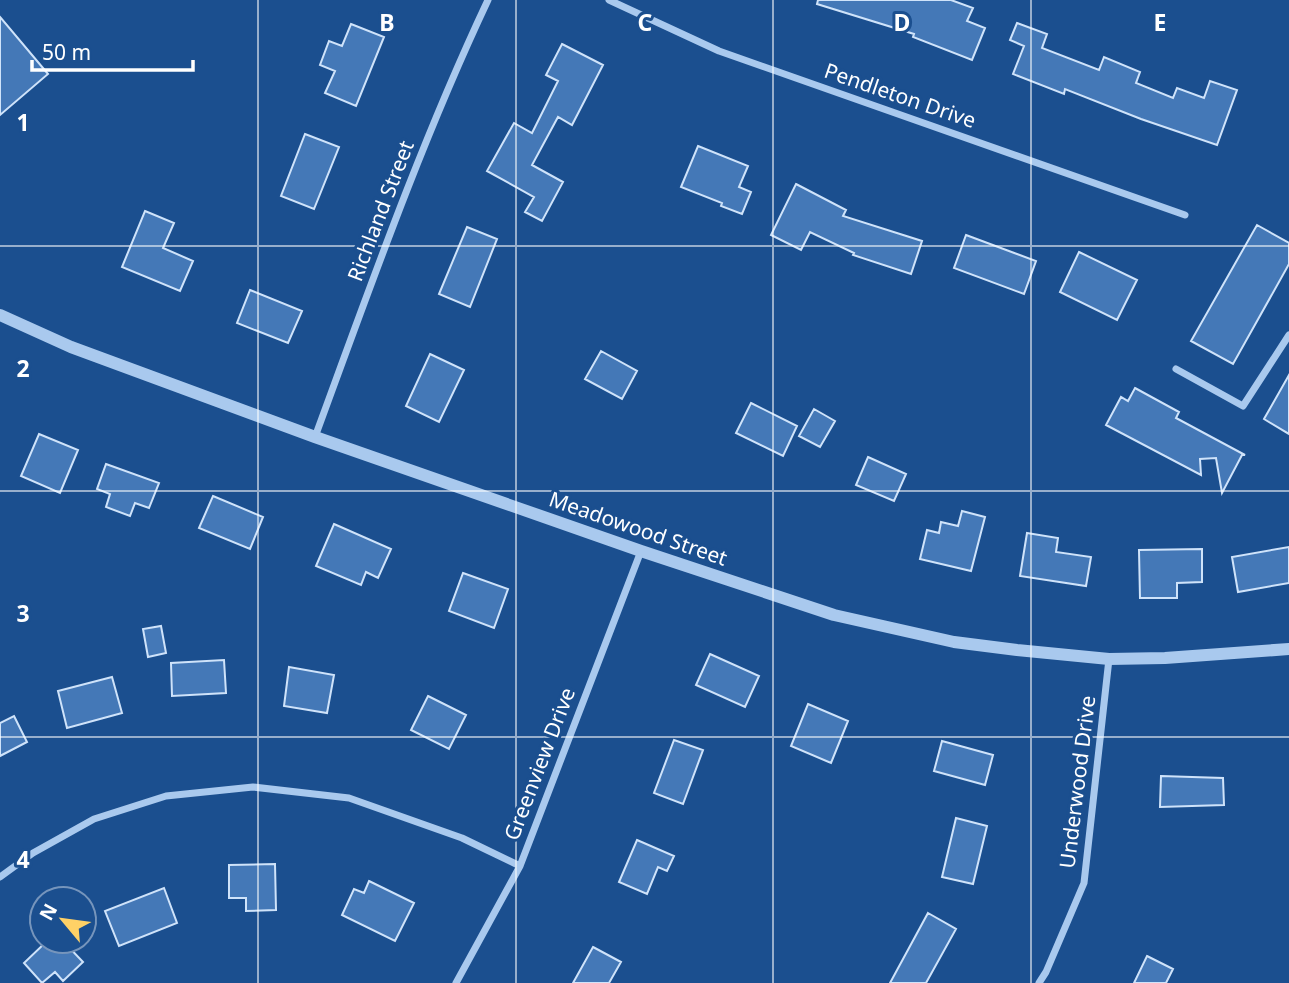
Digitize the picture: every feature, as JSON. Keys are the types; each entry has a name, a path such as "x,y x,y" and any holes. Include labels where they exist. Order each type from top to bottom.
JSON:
{"street":[{"name":"Richland Street","path":"315,437 389,234 454,70 488,0"},
{"name":"Pendleton Drive","path":"609,0 719,51 1185,215"},
{"name":"Meadowood Street","path":"0,316 72,347 315,437 641,551 847,618 954,642 1109,659 1289,649"},
{"path":"1177,369 1243,406 1289,335"},
{"name":"Greenview Drive","path":"456,983 520,866 641,551"},
{"name":"Underwood Drive","path":"1040,983 1084,883 1109,659"},
{"path":"0,877 33,853 94,819 166,796 253,787 349,798 462,838 520,866"}],"building":[{"path":"818,0 951,0 973,8 967,21 985,28 972,60 913,37 914,34 817,4"},
{"path":"0,17 48,74 0,115"},
{"path":"1017,23 1047,34 1042,48 1099,70 1104,57 1140,72 1136,83 1173,98 1177,88 1204,98 1210,81 1237,90 1217,145 1065,89 1064,94 1013,74 1024,46 1010,40"},
{"path":"351,24 384,37 356,106 325,93 335,71 320,65 329,41 342,46"},
{"path":"562,44 603,65 572,125 558,117 532,165 563,182 542,221 525,212 534,197 487,171 514,123 532,133 558,81 546,75"},
{"path":"305,134 339,147 314,209 281,196"},
{"path":"698,146 748,166 739,187 751,192 742,214 681,187"},
{"path":"796,184 846,210 843,216 922,241 911,274 853,255 854,253 810,232 801,250 771,235"},
{"path":"145,211 174,223 163,248 193,261 180,291 122,267"},
{"path":"1257,225 1289,243 1289,264 1233,364 1191,341"},
{"path":"467,227 497,239 470,307 439,294"},
{"path":"966,235 1036,261 1024,294 954,268"},
{"path":"1079,252 1137,280 1117,320 1060,292"},
{"path":"250,290 302,311 288,343 237,323"},
{"path":"601,351 637,371 622,399 585,379"},
{"path":"430,354 464,370 439,422 406,406"},
{"path":"1289,375 1289,434 1264,419"},
{"path":"1135,388 1179,412 1176,418 1245,455 1242,455 1222,493 1216,458 1200,459 1201,475 1106,425 1121,397 1128,401"},
{"path":"751,403 797,426 783,456 736,433"},
{"path":"814,409 835,421 820,447 799,436"},
{"path":"39,434 78,450 60,493 21,476"},
{"path":"868,457 906,474 894,501 856,485"},
{"path":"106,464 159,483 149,508 135,503 130,516 106,507 110,494 97,489"},
{"path":"213,496 263,517 250,549 199,528"},
{"path":"962,511 985,517 971,571 920,559 927,530 939,533 941,522 958,526"},
{"path":"334,524 391,549 378,578 366,572 361,585 316,566"},
{"path":"1027,533 1058,538 1056,552 1091,557 1086,586 1020,576"},
{"path":"1289,547 1289,583 1238,592 1232,557"},
{"path":"1202,549 1202,582 1177,583 1177,598 1140,598 1139,550"},
{"path":"463,573 508,589 494,628 449,611"},
{"path":"161,626 166,653 148,657 143,629"},
{"path":"710,654 759,676 745,707 696,685"},
{"path":"224,660 226,693 172,696 171,663"},
{"path":"289,667 334,675 327,713 284,706"},
{"path":"112,677 122,713 67,728 58,691"},
{"path":"428,696 466,715 449,749 411,730"},
{"path":"808,704 848,721 831,763 791,746"},
{"path":"14,716 27,742 0,756 0,723"},
{"path":"674,740 703,750 683,804 654,793"},
{"path":"942,741 993,755 985,785 934,771"},
{"path":"1161,776 1223,778 1224,805 1160,807"},
{"path":"956,818 987,826 973,884 942,877"},
{"path":"637,840 674,856 667,871 658,867 647,894 619,882"},
{"path":"275,864 276,910 246,911 246,898 229,898 229,865"},
{"path":"369,881 414,903 395,941 342,915 354,889 364,893"},
{"path":"164,888 177,923 119,946 105,911"},
{"path":"928,913 956,929 926,983 890,983"},
{"path":"593,947 621,962 609,983 573,983"},
{"path":"32,955 76,955 83,962 63,981 55,972 42,983 24,963"},
{"path":"1147,956 1173,969 1166,983 1134,983"}]}
